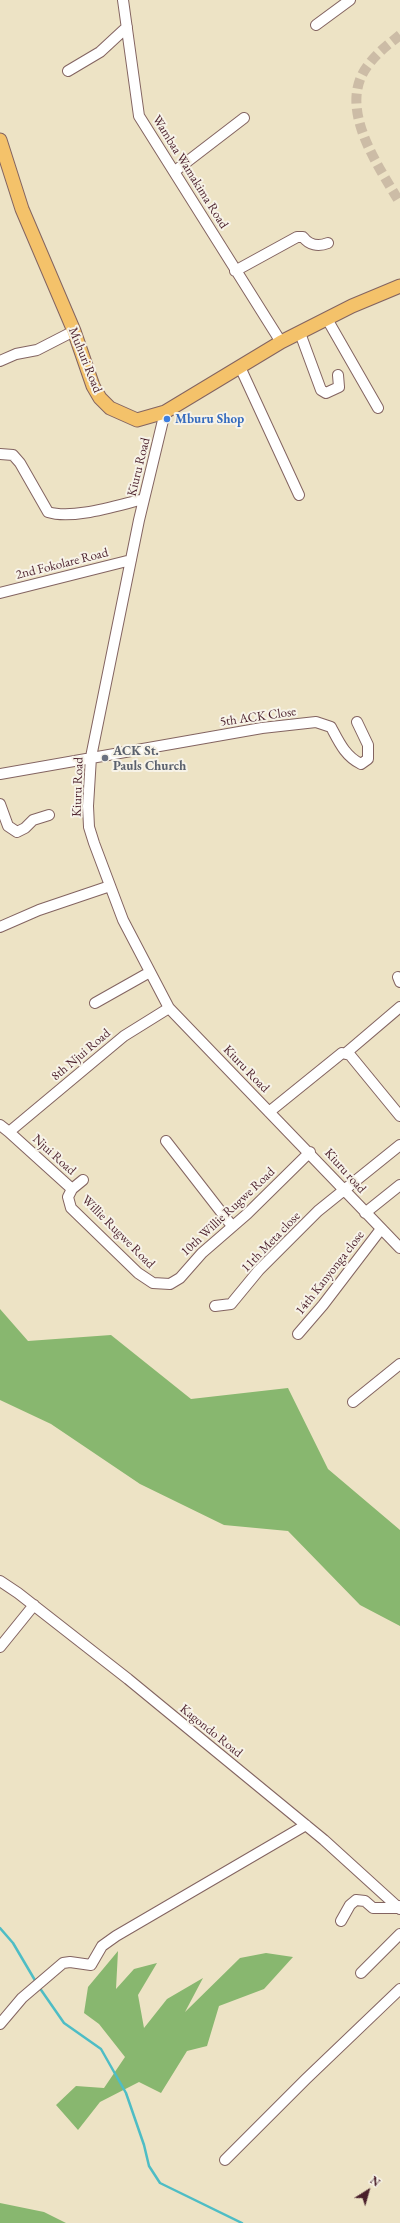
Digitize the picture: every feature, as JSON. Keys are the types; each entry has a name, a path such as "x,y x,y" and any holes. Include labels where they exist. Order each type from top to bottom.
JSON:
{"main road":[{"name":"Muhuri Road","path":"0,140 22,209 74,331 93,386 110,408 136,420 165,412 281,342 352,306 400,286"}],"street":[{"name":"Wambaa Wamakima Road","path":"123,0 139,116 281,342"},
{"path":"316,25 350,0"},
{"path":"68,71 100,52 127,28"},
{"path":"175,172 244,118"},
{"path":"235,271 297,237 302,237 308,243 313,244 328,243"},
{"path":"327,319 378,408"},
{"path":"0,361 16,354 37,350 74,331"},
{"path":"300,333 321,390 326,393 339,387 338,375"},
{"path":"240,367 299,495"},
{"name":"Kiuru Road","path":"165,412 144,499 91,756 88,806 89,827 123,920 169,1008 270,1112"},
{"path":"0,454 13,455 20,463 48,512 52,514 75,514 144,499"},
{"name":"2nd Fokolare Road","path":"0,593 131,560"},
{"name":"5th ACK Close","path":"91,756 262,728 316,722 331,727 341,747 352,759 361,764 368,759 368,745 357,722"},
{"path":"0,774 91,756"},
{"path":"0,804 8,826 17,832 25,828 33,820 49,815"},
{"path":"0,927 39,910 110,886"},
{"path":"95,1003 150,972"},
{"path":"270,1112 342,1053 346,1053 400,1007"},
{"name":"8th Njui Road","path":"11,1130 124,1036 169,1008"},
{"path":"346,1053 350,1055 400,1116"},
{"name":"Kiuru road","path":"270,1112 310,1152 365,1213 400,1248"},
{"name":"Njui Road","path":"0,1125 11,1130 72,1189 83,1180"},
{"path":"166,1141 232,1226"},
{"name":"11th Meta close","path":"215,1306 231,1304 259,1270 318,1211 400,1145"},
{"name":"10th Willie Rugwe Road","path":"162,1285 170,1284 180,1278 202,1253 247,1214 310,1152"},
{"path":"365,1213 400,1185"},
{"name":"Willie Rugwe Road","path":"72,1189 68,1197 71,1208 138,1273 148,1281 162,1285"},
{"name":"14th Kanyonga close","path":"298,1334 323,1306 381,1229"},
{"path":"353,1402 400,1364"},
{"name":"Kagondo Road","path":"0,1581 34,1605 128,1679 306,1826 399,1908"},
{"path":"0,1647 34,1605"},
{"path":"0,2024 22,1998 63,1963 70,1962 91,1965 102,1946 116,1936 306,1826"},
{"path":"341,1921 350,1905 356,1900 365,1901 373,1908 399,1908"},
{"path":"360,1973 400,1934"},
{"path":"225,2160 306,2079 400,1989"}],"green space":[{"path":"0,1309 28,1341 111,1335 191,1399 288,1388 328,1469 400,1530 400,1626 360,1605 288,1531 224,1525 140,1484 51,1424 0,1400"},
{"path":"118,1951 116,1989 134,1969 157,1963 138,1995 144,2028 167,1999 203,1978 185,2012 240,1958 266,1953 293,1957 264,1989 219,2006 207,2046 187,2051 161,2093 139,2082 100,2102 78,2130 56,2105 76,2086 104,2088 125,2057 99,2024 84,2013 88,1987"},
{"path":"0,2203 44,2212 66,2223 0,2223"}],"waterway":[{"path":"0,1928 13,1943 36,1982"},
{"path":"39,1987 64,2023 101,2049 126,2093 144,2145 149,2166 160,2183 242,2223"}],"tunnel":[{"path":"400,35 380,52 369,64 360,80 356,98 358,116 364,135 381,171 400,203"}],"place":[{"name":"Mburu Shop","path":"167,419"},
{"name":"ACK St. Pauls Church","path":"105,758"}]}
